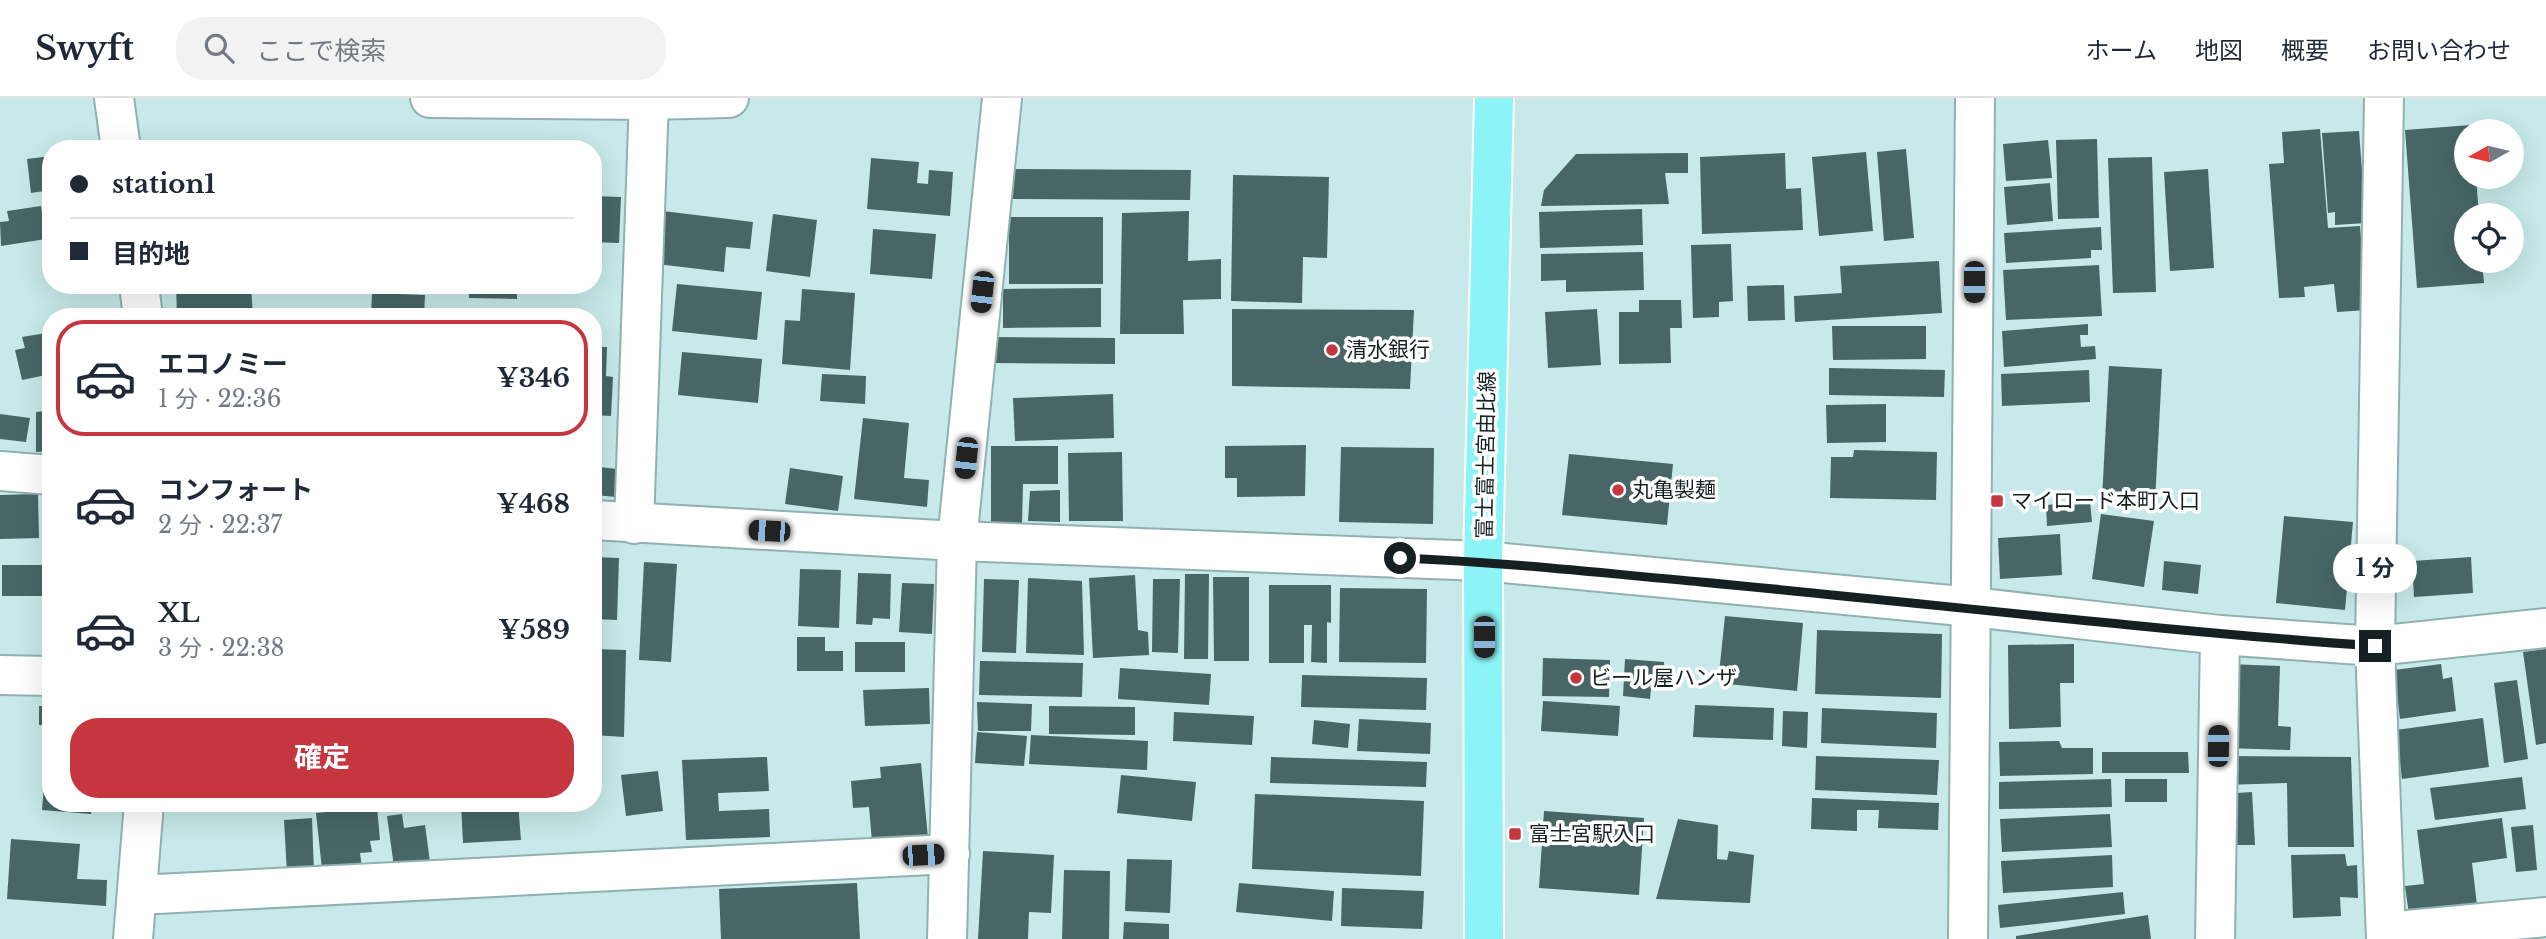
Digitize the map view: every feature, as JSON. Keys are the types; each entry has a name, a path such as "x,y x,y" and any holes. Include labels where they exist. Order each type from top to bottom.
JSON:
{"main road":[{"name":"富士富士宮由比線","path":"1484,939 1483,561 1494,98"}],"street":[{"path":"114,98 120,140"},
{"path":"430,98 729,98"},
{"path":"947,939 957,541 1002,98"},
{"path":"1968,939 1975,98"},
{"path":"2384,98 2375,646 2386,936 2546,917"},
{"path":"634,524 648,99"},
{"path":"0,471 42,474"},
{"path":"602,521 957,541 1483,561 1972,607 2220,635 2375,646 2546,628"},
{"path":"2214,939 2220,635"},
{"path":"0,675 42,676"},
{"path":"133,939 143,812"},
{"path":"137,895 950,854"}],"building":[{"path":"2454,126 2454,189 2477,189 2478,203 2454,203 2454,273 2483,273 2484,283 2417,288 2405,130"},
{"path":"2320,129 2328,228 2360,226 2367,310 2337,312 2334,284 2304,287 2305,297 2279,298 2269,164 2284,163 2282,132"},
{"path":"2359,131 2366,223 2335,225 2335,212 2328,213 2322,133"},
{"path":"2097,139 2099,218 2058,219 2056,140"},
{"path":"2048,140 2052,178 2006,181 2003,144"},
{"path":"1906,149 1914,238 1884,241 1877,152"},
{"path":"1866,152 1873,231 1819,236 1812,157"},
{"path":"1688,153 1688,173 1665,173 1669,204 1541,206 1544,190 1576,154"},
{"path":"1785,153 1786,189 1801,188 1803,230 1702,234 1700,157"},
{"path":"42,157 42,191 31,193 27,159"},
{"path":"2152,157 2156,292 2113,293 2108,158"},
{"path":"871,158 919,162 917,183 928,184 929,170 953,172 950,216 867,209"},
{"path":"1011,169 1191,170 1190,200 1011,199"},
{"path":"2208,169 2214,268 2170,271 2164,172"},
{"path":"1233,175 1329,177 1327,258 1303,257 1302,303 1231,301"},
{"path":"2050,183 2053,221 2007,225 2004,187"},
{"path":"602,196 621,197 619,243 602,242"},
{"path":"41,206 42,240 1,246 0,222 9,221 7,211"},
{"path":"1642,209 1643,245 1540,248 1539,212"},
{"path":"663,211 753,222 750,249 726,247 724,272 657,264"},
{"path":"1189,211 1188,261 1221,259 1221,299 1183,300 1184,334 1120,334 1122,213"},
{"path":"773,214 817,220 810,277 766,271"},
{"path":"1009,217 1103,217 1103,284 1009,284"},
{"path":"2101,227 2102,250 2091,250 2091,258 2006,263 2004,233"},
{"path":"873,229 936,234 932,279 870,274"},
{"path":"1731,244 1733,301 1719,302 1719,317 1693,318 1691,245"},
{"path":"1643,252 1644,290 1566,292 1566,280 1541,281 1541,254"},
{"path":"1939,261 1942,313 1795,322 1794,296 1842,293 1840,266"},
{"path":"2099,265 2102,316 2006,320 2003,270"},
{"path":"677,284 762,292 757,340 672,331"},
{"path":"1784,285 1785,320 1748,321 1747,286"},
{"path":"1101,288 1101,327 1003,328 1003,289"},
{"path":"802,289 855,293 850,370 782,364 785,320 800,321"},
{"path":"176,294 252,294 252,308 177,308"},
{"path":"372,294 425,295 424,308 371,308"},
{"path":"469,294 517,294 517,299 469,298"},
{"path":"1639,300 1681,300 1682,328 1670,328 1671,363 1619,364 1619,312 1639,312"},
{"path":"1232,309 1414,310 1410,389 1232,386"},
{"path":"1597,309 1601,365 1548,368 1545,312"},
{"path":"2088,324 2088,335 2080,335 2081,347 2095,346 2096,359 2004,367 2002,331"},
{"path":"1832,326 1926,326 1926,359 1833,360"},
{"path":"42,334 42,376 22,380 15,350 25,348 22,337"},
{"path":"992,337 1115,338 1115,364 992,363"},
{"path":"602,347 607,347 606,376 613,377 611,416 602,416"},
{"path":"682,352 762,359 758,403 678,395"},
{"path":"2109,366 2162,369 2155,502 2102,499"},
{"path":"1829,368 1945,370 1944,397 1829,395"},
{"path":"2089,370 2090,402 2002,406 2001,374"},
{"path":"822,374 866,376 865,404 820,401"},
{"path":"1113,394 1114,438 1015,441 1013,398"},
{"path":"1886,404 1886,442 1827,443 1826,405"},
{"path":"42,411 42,452 36,452 36,412"},
{"path":"0,414 30,418 26,442 0,439"},
{"path":"863,418 909,423 904,478 929,480 927,507 854,499"},
{"path":"1306,445 1305,496 1237,497 1237,478 1225,478 1225,446"},
{"path":"991,446 1058,446 1058,484 1023,484 1022,524 991,524"},
{"path":"1341,447 1434,448 1433,524 1339,522"},
{"path":"1854,450 1937,452 1936,500 1830,498 1831,457 1853,457"},
{"path":"1122,452 1123,521 1069,521 1068,453"},
{"name":"丸亀製麺","path":"1569,454 1673,464 1667,525 1562,515"},
{"path":"602,467 617,469 616,497 602,496"},
{"path":"790,468 843,476 838,511 785,504"},
{"path":"1060,490 1060,522 1028,521 1030,491"},
{"path":"38,494 39,538 0,539 0,495"},
{"path":"2090,501 2092,522 2047,526 2046,505"},
{"path":"2101,514 2154,521 2144,587 2092,579"},
{"path":"2284,516 2353,522 2345,610 2276,603"},
{"path":"2060,534 2062,575 2000,579 1998,538"},
{"path":"602,557 619,558 617,620 602,619"},
{"path":"2471,557 2473,593 2414,597 2412,561"},
{"path":"2164,561 2201,565 2198,594 2162,590"},
{"path":"644,562 677,564 671,662 639,660"},
{"path":"2,565 42,565 42,596 2,596"},
{"path":"800,569 841,570 839,628 798,626"},
{"path":"858,573 891,574 890,619 873,618 872,625 856,624"},
{"path":"1185,574 1209,574 1208,659 1184,659"},
{"path":"1135,575 1138,630 1148,632 1149,655 1093,658 1089,578"},
{"path":"1213,577 1249,577 1249,661 1214,661"},
{"path":"1028,578 1082,581 1084,655 1026,653"},
{"path":"984,579 1019,580 1016,653 982,652"},
{"path":"1153,579 1180,579 1178,653 1152,652"},
{"path":"902,583 934,584 932,634 899,632"},
{"path":"1269,585 1331,585 1327,663 1311,662 1312,625 1304,625 1304,663 1269,663"},
{"path":"1340,588 1427,589 1426,663 1339,662"},
{"path":"1725,616 1803,623 1797,691 1718,683"},
{"path":"1817,630 1942,634 1941,698 1815,694"},
{"path":"797,637 825,637 825,651 843,651 843,671 797,671"},
{"path":"855,642 905,642 905,672 855,672"},
{"path":"2074,644 2074,683 2060,683 2061,727 2009,729 2008,645"},
{"path":"602,649 626,650 624,737 602,736"},
{"path":"2546,649 2546,743 2536,745 2523,652"},
{"name":"ビール屋ハンザ","path":"1543,658 1610,660 1609,697 1542,696"},
{"path":"1625,659 1664,662 1663,689 1651,688 1650,699 1623,696"},
{"path":"980,661 1083,663 1082,697 979,695"},
{"path":"2227,664 2280,666 2278,726 2291,727 2290,750 2224,748"},
{"path":"2441,664 2443,679 2452,677 2456,711 2400,719 2394,670"},
{"path":"1120,668 1211,674 1209,705 1118,699"},
{"path":"1302,675 1427,678 1426,710 1301,707"},
{"path":"2517,680 2528,759 2504,763 2494,683"},
{"path":"929,688 930,724 865,726 863,690"},
{"path":"1543,701 1620,706 1618,736 1541,731"},
{"path":"977,702 1032,704 1031,731 978,731"},
{"path":"1695,705 1774,708 1773,740 1693,737"},
{"path":"39,706 42,706 42,725 39,725"},
{"path":"1049,706 1135,707 1135,735 1049,734"},
{"path":"1822,708 1937,713 1936,748 1821,743"},
{"path":"1783,711 1808,712 1807,748 1782,746"},
{"path":"1174,712 1254,716 1252,745 1173,741"},
{"path":"2483,718 2489,767 2402,779 2396,730"},
{"path":"1359,719 1431,723 1430,754 1357,751"},
{"path":"1314,720 1350,724 1348,748 1312,744"},
{"path":"977,732 1027,736 1024,766 975,763"},
{"path":"1031,735 1148,741 1147,770 1029,764"},
{"path":"2059,741 2062,748 2093,748 2093,774 2000,776 1999,742"},
{"path":"2102,752 2188,752 2189,773 2102,773"},
{"path":"1816,756 1939,760 1937,795 1815,790"},
{"path":"2225,756 2351,757 2354,847 2288,847 2287,783 2224,785"},
{"path":"767,757 769,791 718,793 719,811 769,809 770,837 686,840 682,760"},
{"path":"1271,757 1427,762 1426,787 1270,783"},
{"path":"921,763 928,838 872,842 869,807 853,808 851,781 881,778 880,767"},
{"path":"658,771 663,811 626,816 621,775"},
{"path":"1121,775 1196,782 1192,821 1117,813"},
{"path":"2522,777 2526,809 2435,820 2430,788"},
{"path":"2111,779 2112,807 1999,809 1999,782"},
{"path":"2125,779 2167,779 2167,802 2125,802"},
{"path":"2252,792 2255,845 2226,845 2223,794"},
{"path":"1255,794 1424,801 1421,876 1252,869"},
{"path":"1812,798 1939,803 1938,830 1878,828 1879,810 1857,810 1857,831 1811,829"},
{"path":"1544,811 1644,818 1639,895 1539,888"},
{"path":"377,812 380,840 370,841 372,852 360,853 363,875 323,879 316,813"},
{"path":"461,812 519,812 521,840 463,843"},
{"path":"402,814 404,828 425,825 430,862 394,867 387,816"},
{"path":"2110,814 2112,847 2002,852 2000,819"},
{"path":"312,818 314,873 287,874 284,820"},
{"path":"2502,818 2507,858 2472,863 2477,905 2409,914 2405,886 2424,884 2417,830"},
{"path":"1678,819 1718,825 1717,859 1727,860 1729,851 1754,855 1750,903 1656,899"},
{"path":"2533,825 2537,870 2516,872 2511,827"},
{"path":"11,839 80,844 77,879 107,880 106,906 7,899"},
{"path":"983,851 1054,855 1051,913 1029,912 1028,939 978,939"},
{"path":"2345,854 2347,866 2357,865 2358,898 2340,897 2341,916 2293,918 2291,855"},
{"path":"2112,855 2113,887 2003,893 2001,861"},
{"path":"1127,859 1172,860 1170,913 1125,911"},
{"path":"1064,870 1110,871 1109,939 1062,939"},
{"path":"857,883 860,939 721,939 719,889"},
{"path":"1239,883 1334,891 1332,921 1236,912"},
{"path":"1342,888 1424,891 1422,929 1341,926"},
{"path":"2123,892 2125,914 2000,928 1998,905"},
{"path":"2148,915 2151,939 2016,939 2016,936"},
{"path":"1124,922 1169,924 1169,939 1123,939"}],"place":[{"name":"清水銀行","path":"1332,350"},
{"name":"丸亀製麺","path":"1618,490"},
{"name":"マイロード本町入口","path":"1997,501"},
{"name":"ビール屋ハンザ","path":"1576,678"},
{"name":"富士宮駅入口","path":"1515,834"}],"route":[{"path":"1400,558 1483,561 1972,607 2220,635 2375,646"}]}
